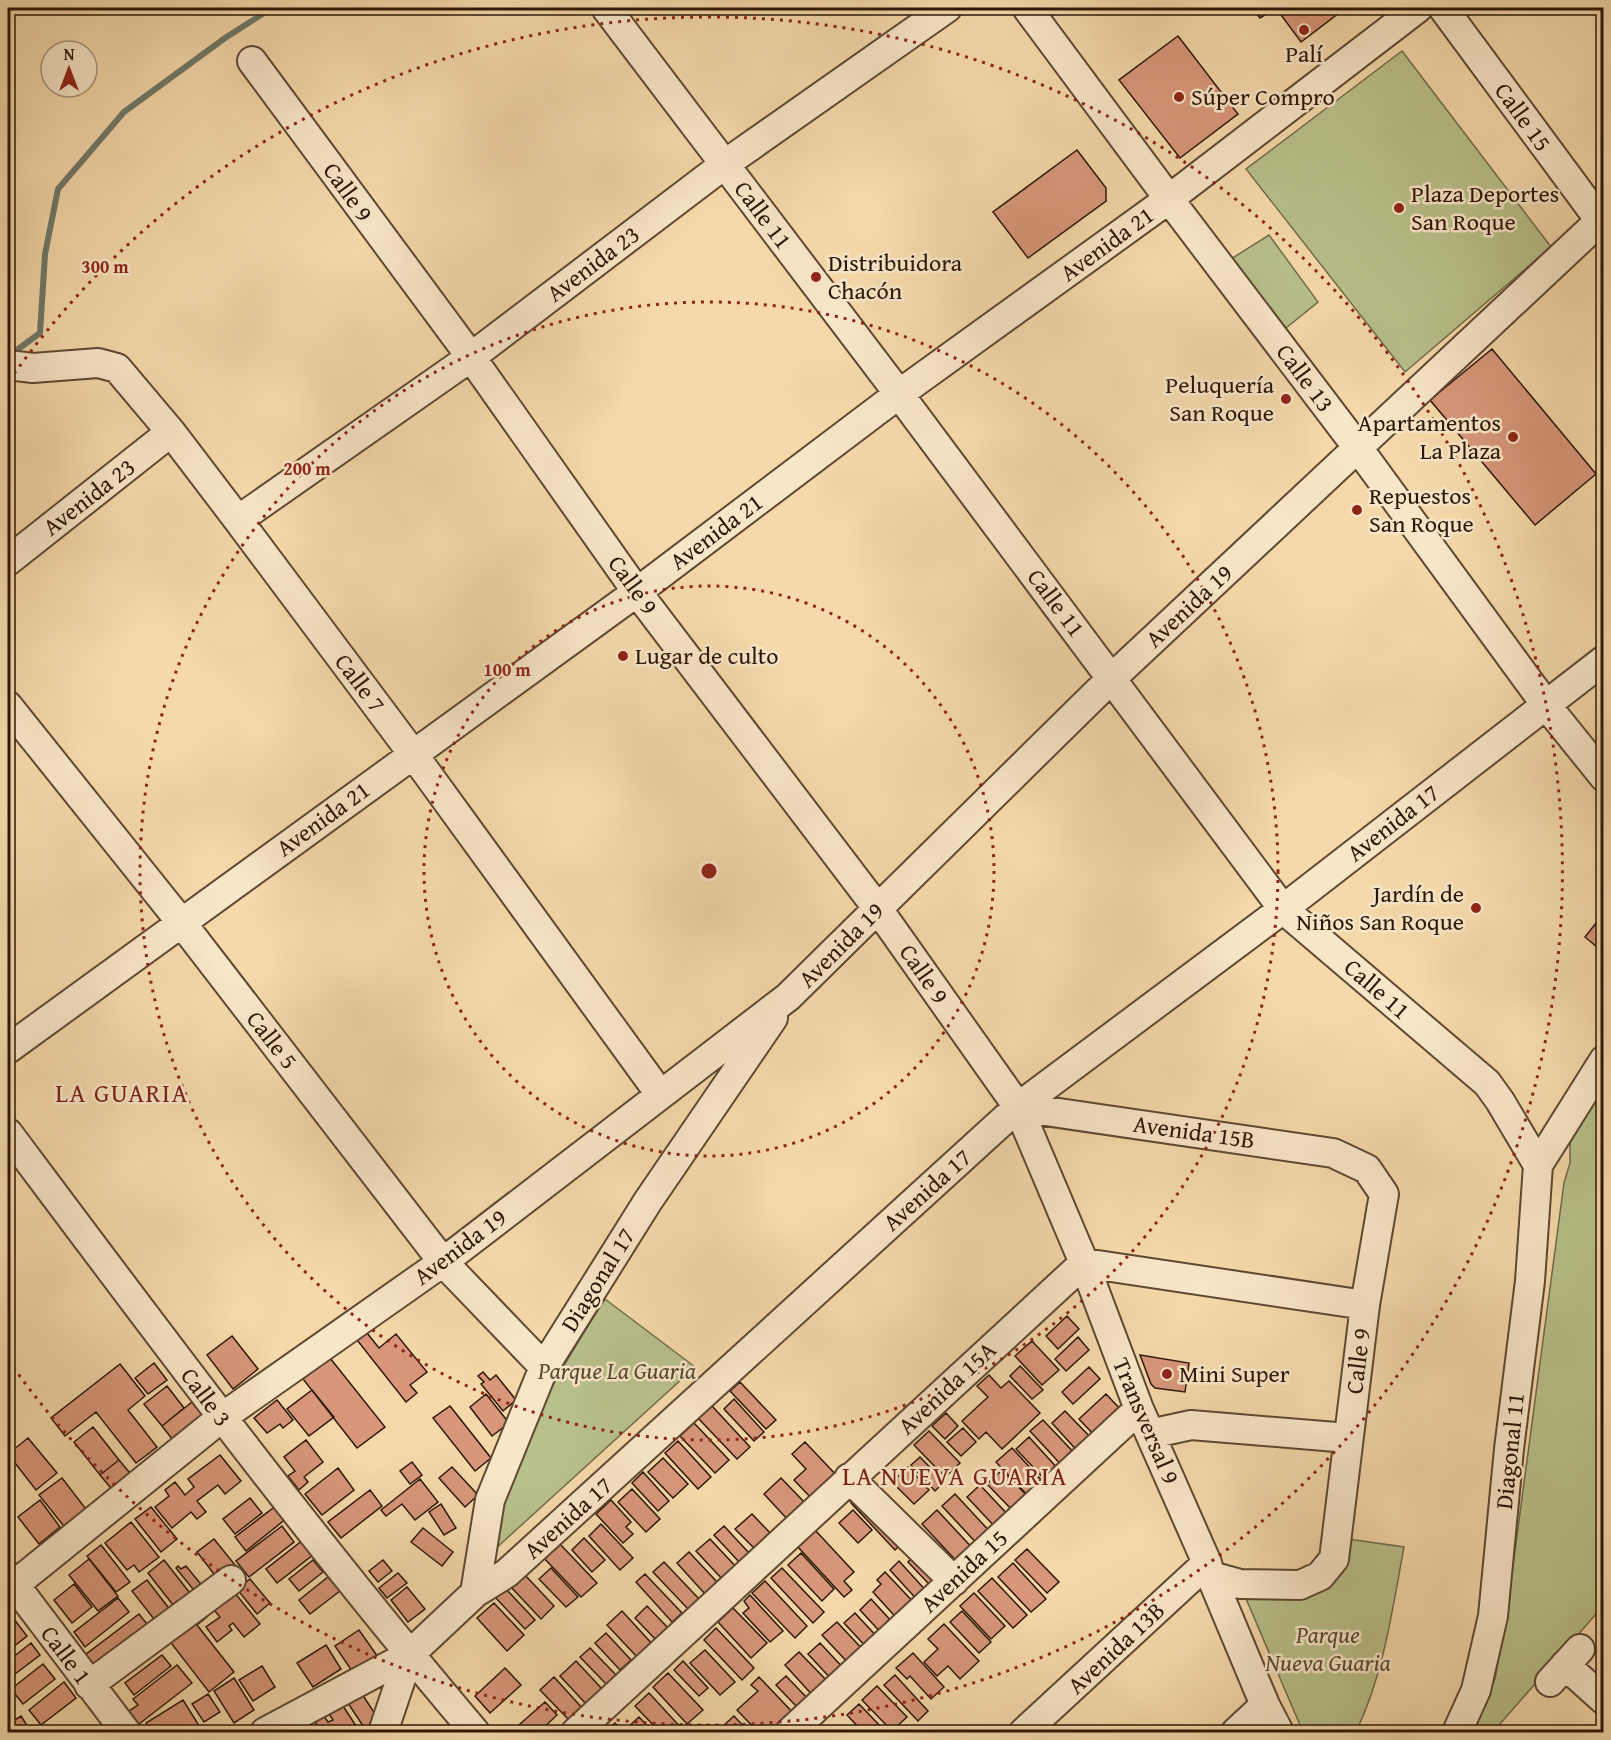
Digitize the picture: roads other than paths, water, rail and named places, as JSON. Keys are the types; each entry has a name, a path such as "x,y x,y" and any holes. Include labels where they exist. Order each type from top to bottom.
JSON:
{"street":[{"name":"Calle 11","path":"606,8 899,394 1283,909 1487,1083 1538,1165"},
{"name":"Avenida 23","path":"238,520 471,357 725,164 947,8"},
{"name":"Calle 13","path":"1027,8 1358,448 1546,705 1604,777"},
{"name":"Avenida 21","path":"8,1049 637,592 899,394 1169,199 1418,8"},
{"name":"Calle 15","path":"1443,8 1602,221"},
{"name":"Calle 9","path":"252,61 471,357 637,592 878,909 1018,1107"},
{"name":"Avenida 19","path":"10,1584 221,1418 443,1262 788,997 1112,678 1602,221"},
{"name":"Calle 7","path":"8,365 33,368 98,363 117,368 171,432 238,520 413,754 660,1094"},
{"name":"Avenida 23","path":"8,561 171,432"},
{"name":"Avenida 17","path":"265,1732 410,1655 475,1593 507,1573 1018,1107 1283,909 1604,660"},
{"name":"Calle 5","path":"8,706 181,922 443,1262 544,1367"},
{"name":"Diagonal 17","path":"475,1593 490,1500 544,1367 648,1201 788,997"},
{"path":"1538,1165 1604,1060"},
{"name":"Avenida 15B","path":"1018,1107 1314,1149 1333,1153 1367,1169"},
{"name":"Transversal 9","path":"1018,1107 1084,1263 1139,1409 1265,1705 1280,1732"},
{"name":"Calle 3","path":"8,1133 221,1418 410,1655 475,1732"},
{"name":"Diagonal 11","path":"1457,1732 1476,1690 1493,1616 1509,1449 1530,1281 1538,1165"},
{"name":"Calle 9","path":"1209,1569 1240,1584 1300,1585 1320,1576 1335,1559 1365,1305 1384,1194 1367,1169"},
{"path":"1084,1263 1365,1305"},
{"name":"Avenida 15A","path":"576,1732 1084,1263"},
{"name":"Avenida 15","path":"790,1732 1139,1409"},
{"path":"1150,1434 1191,1425 1348,1438"},
{"path":"849,1479 954,1581"},
{"name":"Avenida 13B","path":"1024,1732 1209,1569"},
{"path":"89,1685 231,1580"},
{"name":"Calle 1","path":"10,1584 126,1732"},
{"path":"383,1732 410,1655"},
{"path":"1565,1665 1604,1700"},
{"path":"1236,1732 1265,1705"}],"waterway":[{"path":"10,355 40,333 45,254 58,189 124,112 225,38 272,8"}],"place":[{"name":"Palí","path":"1304,30"},
{"name":"Súper Compro","path":"1179,97"},
{"name":"Plaza Deportes San Roque","path":"1399,208"},
{"name":"Distribuidora Chacón","path":"816,277"},
{"name":"Peluquería San Roque","path":"1286,399"},
{"name":"Apartamentos La Plaza","path":"1513,437"},
{"name":"Repuestos San Roque","path":"1357,510"},
{"name":"Lugar de culto","path":"623,656"},
{"name":"Jardín de Niños San Roque","path":"1476,908"},
{"name":"Mini Super","path":"1167,1374"}],"district":[{"name":"LA GUARIA","path":"122,1093"},
{"name":"LA NUEVA GUARIA","path":"955,1476"}],"park label":[{"name":"Parque La Guaria","path":"617,1371"},
{"name":"Parque Nueva Guaria","path":"1328,1649"}]}
